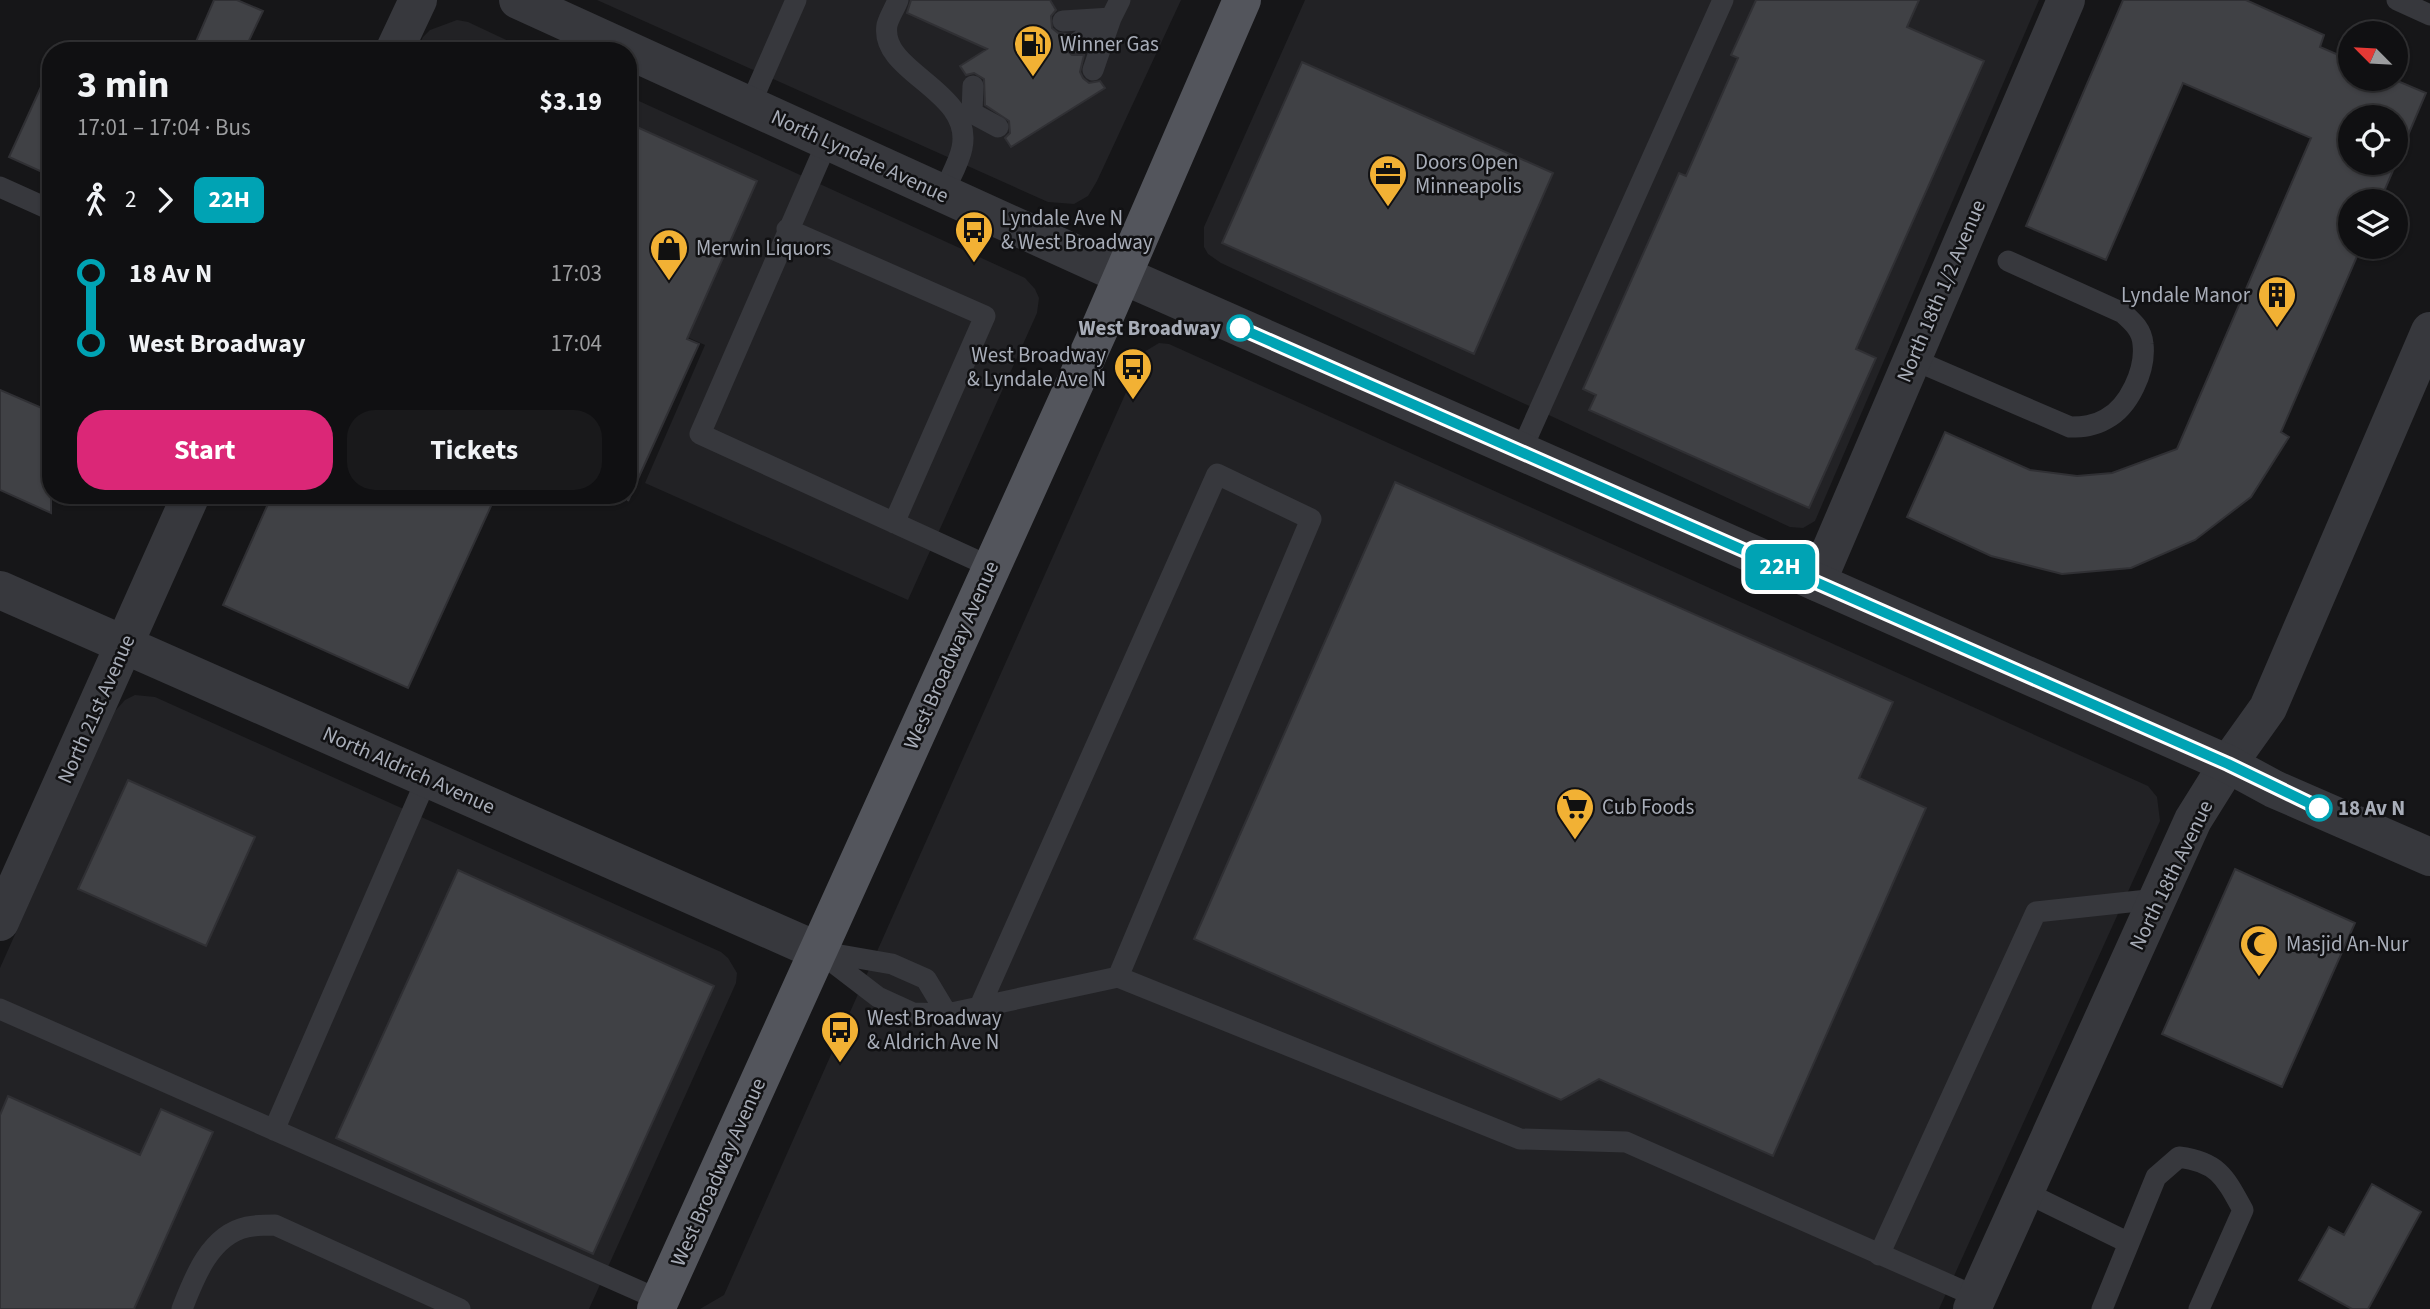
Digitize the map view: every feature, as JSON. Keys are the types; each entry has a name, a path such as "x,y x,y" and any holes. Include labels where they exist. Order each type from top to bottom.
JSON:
{"main road":[{"name":"West Broadway Avenue","path":"658,1304 1122,275 1242,0"}],"street":[{"path":"398,42 418,0"},
{"name":"North Lyndale Avenue","path":"519,0 611,42"},
{"name":"North 18th 1/2 Avenue","path":"1817,582 2066,0"},
{"name":"North Lyndale Avenue","path":"637,54 1122,275 2228,764 2274,789 2430,857"},
{"name":"North 18th Avenue","path":"1975,1303 2193,820 2268,708 2430,331"},
{"name":"North 21st Avenue","path":"0,922 187,504"},
{"name":"North Aldrich Avenue","path":"0,590 818,951"}],"lane":[{"path":"750,105 796,0"},
{"path":"898,0 887,26 893,53 946,98 998,127"},
{"path":"1521,451 1723,0"},
{"path":"2397,0 2430,15"},
{"path":"1063,21 1115,9"},
{"path":"1077,43 1115,9"},
{"path":"1093,69 1115,9"},
{"path":"943,194 963,147 973,114 973,86"},
{"path":"828,141 787,229 700,434 991,567"},
{"path":"0,187 42,206"},
{"path":"787,229 985,316 894,523"},
{"path":"1912,359 2070,427 2088,427 2108,419 2124,404 2142,367 2143,343 2137,325 2123,313 2008,261"},
{"path":"980,1006 1217,474 1311,519 1118,977"},
{"path":"274,1130 427,778"},
{"path":"1879,1255 2036,912 2157,900"},
{"path":"818,951 877,997 913,1013 947,1014 1118,977 1520,1139 1626,1142 1879,1255 1975,1303"},
{"path":"818,951 892,964 926,979 947,1014"},
{"path":"0,1009 658,1304"},
{"path":"2102,1309 2156,1177 2179,1157 2202,1160 2227,1179 2243,1210 2199,1309"},
{"path":"2025,1192 2129,1243"},
{"path":"182,1309 196,1273 219,1241 246,1227 275,1225 460,1309"}],"shaded area":[{"path":"597,0 1181,0 1097,181 1088,196 1074,204 1048,202"},
{"path":"1305,0 2039,0 1815,521 1803,528 1790,527 1221,263 1208,254 1204,247 1204,227"},
{"path":"457,20 468,22 511,42 420,42 430,30"},
{"path":"637,100 1025,278 1039,298 1037,313 908,600 645,483 705,345 637,315"},
{"path":"1159,343 1169,344 2148,786 2157,797 2160,821 1939,1309 700,1309 724,1295 1144,352"},
{"path":"135,695 155,697 721,952 728,958 737,973 736,983 589,1309 0,1309 0,968 115,711 125,700"}],"building":[{"path":"214,0 237,0 263,11 248,42 196,42"},
{"name":"Winner Gas","path":"911,0 1050,0 1056,10 1051,16 1052,28 1058,33 1068,34 1064,44 1067,51 1072,55 1084,55 1080,72 1083,78 1089,83 1100,81 1105,88 1011,147 1005,138 1010,133 1009,121 985,105 984,79 974,73 966,75 960,66 987,49 907,13"},
{"path":"1756,0 1919,0 1907,27 1984,61 1856,349 1876,358 1809,508 1589,410 1596,395 1583,389 1679,173 1686,176 1738,58 1731,55"},
{"name":"Lyndale Manor","path":"2123,0 2246,0 2324,35 2320,47 2338,55 2338,91 2408,91 2408,85 2426,93 2408,135 2408,105 2338,105 2338,175 2391,175 2385,189 2338,189 2338,259 2356,259 2281,432 2289,437 2251,497 2195,540 2131,568 2062,574 1991,556 1907,517 1945,432 2030,470 2077,476 2112,473 2177,449 2311,138 2183,83 2106,260 2026,226"},
{"name":"Doors Open Minneapolis","path":"1302,62 1553,173 1474,354 1222,243"},
{"path":"42,85 42,172 9,157"},
{"path":"637,127 757,181 687,339 699,344 637,481"},
{"path":"0,390 42,408 42,504 51,504 51,513 0,490"},
{"name":"Cub Foods","path":"1395,482 1893,702 1859,778 1926,808 1773,1156 1599,1079 1561,1100 1194,939"},
{"path":"268,504 492,504 408,688 223,605"},
{"path":"128,780 255,837 206,946 78,889"},
{"name":"Masjid An-Nur","path":"2235,869 2355,923 2282,1087 2162,1034"},
{"path":"458,870 714,986 593,1254 336,1138"},
{"path":"8,1096 140,1155 161,1109 213,1132 134,1309 0,1309 0,1115"},
{"path":"2372,1184 2421,1212 2368,1309 2352,1309 2299,1280 2329,1227 2344,1235"}],"bus line":[{"name":"22H","path":"1240,328 2182,746 2228,764 2274,789 2319,808"}],"place":[{"name":"Winner Gas","path":"1033,78"},
{"name":"Doors Open Minneapolis","path":"1388,208"},
{"name":"Lyndale Ave N & West Broadway","path":"974,264"},
{"name":"Merwin Liquors","path":"669,282"},
{"name":"West Broadway","path":"1240,328"},
{"name":"Lyndale Manor","path":"2277,329"},
{"name":"West Broadway & Lyndale Ave N","path":"1133,401"},
{"name":"18 Av N","path":"2319,808"},
{"name":"Cub Foods","path":"1575,841"},
{"name":"Masjid An-Nur","path":"2259,978"},
{"name":"West Broadway & Aldrich Ave N","path":"840,1064"}]}
